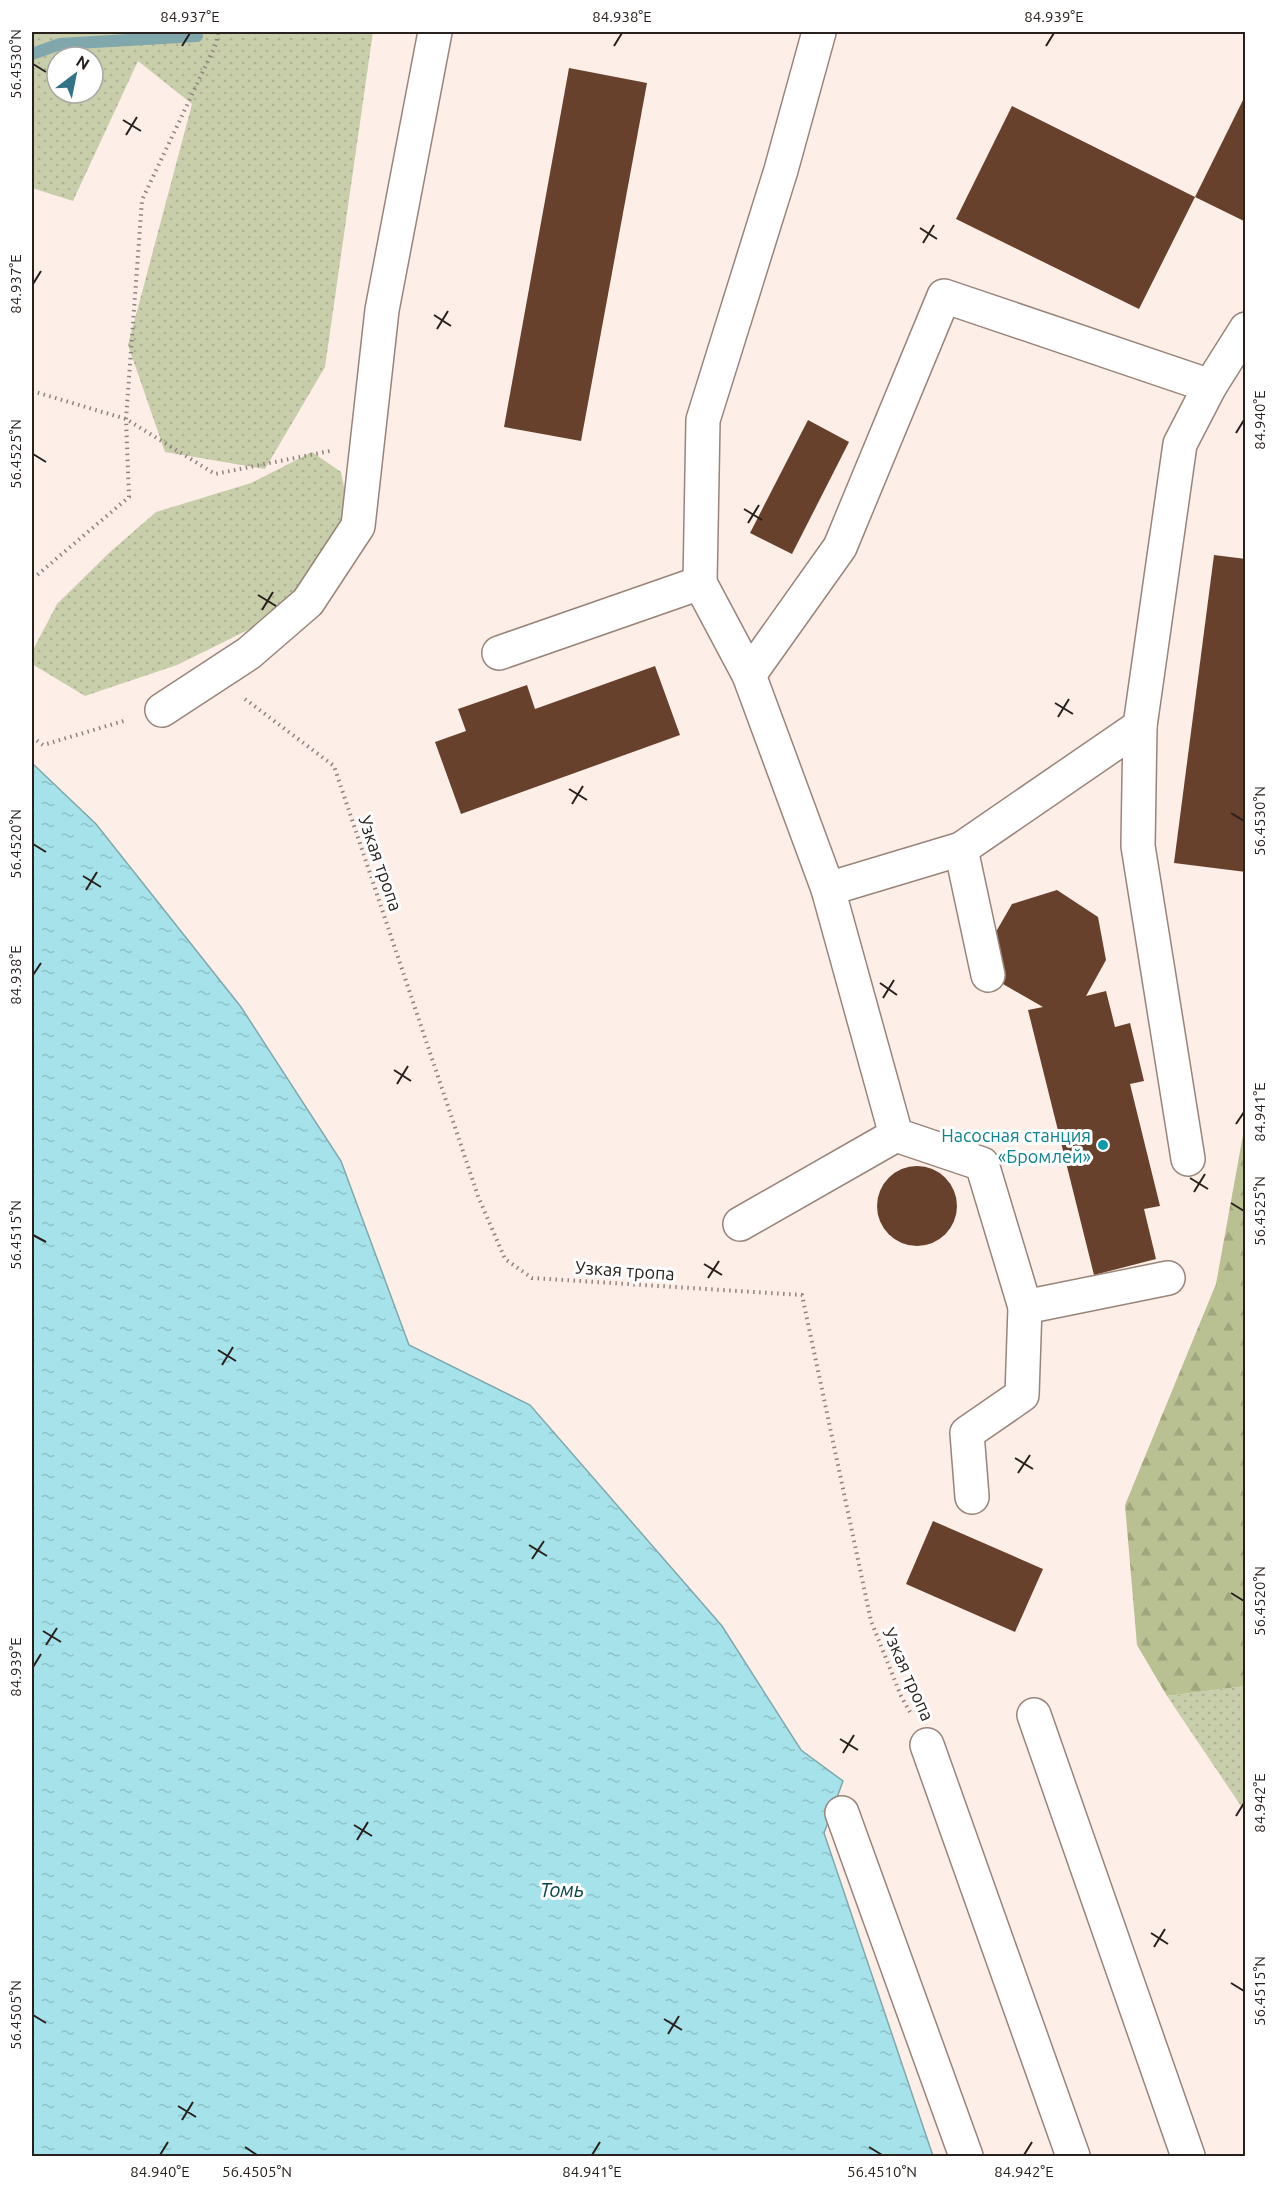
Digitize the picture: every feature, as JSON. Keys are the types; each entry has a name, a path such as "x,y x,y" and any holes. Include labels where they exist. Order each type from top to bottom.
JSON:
{"lane":[{"path":"162,710 249,653 308,602 358,526 382,310 435,32"},
{"path":"819,32 781,170 703,420 700,583 749,675 828,889 896,1135"},
{"path":"749,675 840,547 944,296 1210,386"},
{"path":"1188,1159 1138,846 1140,726 1180,444 1210,386 1245,329"},
{"path":"499,653 700,583"},
{"path":"828,889 960,849 1140,726"},
{"path":"960,849 988,975"},
{"path":"740,1224 896,1135 982,1164 1024,1307 1022,1395 967,1433 972,1497"},
{"path":"1024,1307 1168,1278"},
{"path":"1034,1715 1188,2157"},
{"path":"927,1745 1073,2157"},
{"path":"842,1813 966,2157"}],"path":[{"path":"32,577 129,497 126,419 142,200 216,44 218,32"},
{"path":"32,391 126,419 215,474 368,444"},
{"name":"Узкая тропа","path":"213,676 334,766 478,1196 505,1259 532,1278 802,1295 871,1621 901,1696 927,1745"},
{"path":"32,737 43,745 162,710"}],"green space":[{"path":"32,32 373,32 325,367 265,469 165,452 128,345 192,104 138,61 73,201 32,188"},
{"path":"312,452 341,472 349,512 322,569 276,616 177,665 85,696 32,664 32,652 57,604 110,552 156,512 251,483"},
{"path":"1245,1124 1245,1686 1167,1696 1137,1645 1125,1505 1216,1284"},
{"path":"1246,1686 1245,1812 1167,1696"}],"water":[{"name":"Томь","path":"32,763 96,824 241,1007 341,1161 409,1345 530,1405 722,1626 801,1750 843,1781 824,1833 933,2156 32,2156"}],"building":[{"path":"569,68 647,83 581,441 504,427"},
{"path":"1246,94 1246,222 1195,197"},
{"path":"1012,106 1195,197 1139,309 956,219"},
{"path":"808,420 849,442 792,554 750,533"},
{"path":"1214,555 1246,559 1246,872 1174,863"},
{"path":"655,666 680,735 461,814 435,742 466,731 458,709 527,685 535,709"},
{"name":"Насосная станция «Бромлей»","path":"1057,890 1098,917 1106,960 1086,996 1106,991 1115,1027 1130,1023 1144,1081 1130,1084 1160,1206 1144,1209 1156,1259 1094,1275 1028,1010 1043,1007 1003,984 989,944 1012,904"},
{"path":"917,1166 932,1169 945,1178 954,1191 957,1206 954,1221 945,1234 932,1243 917,1246 902,1243 889,1234 880,1221 877,1206 880,1191 889,1178 902,1169"},
{"path":"933,1521 1043,1569 1015,1632 906,1584"}],"waterway":[{"path":"32,54 60,44 197,36"}],"place":[{"name":"Насосная станция «Бромлей»","path":"1103,1145"}]}
